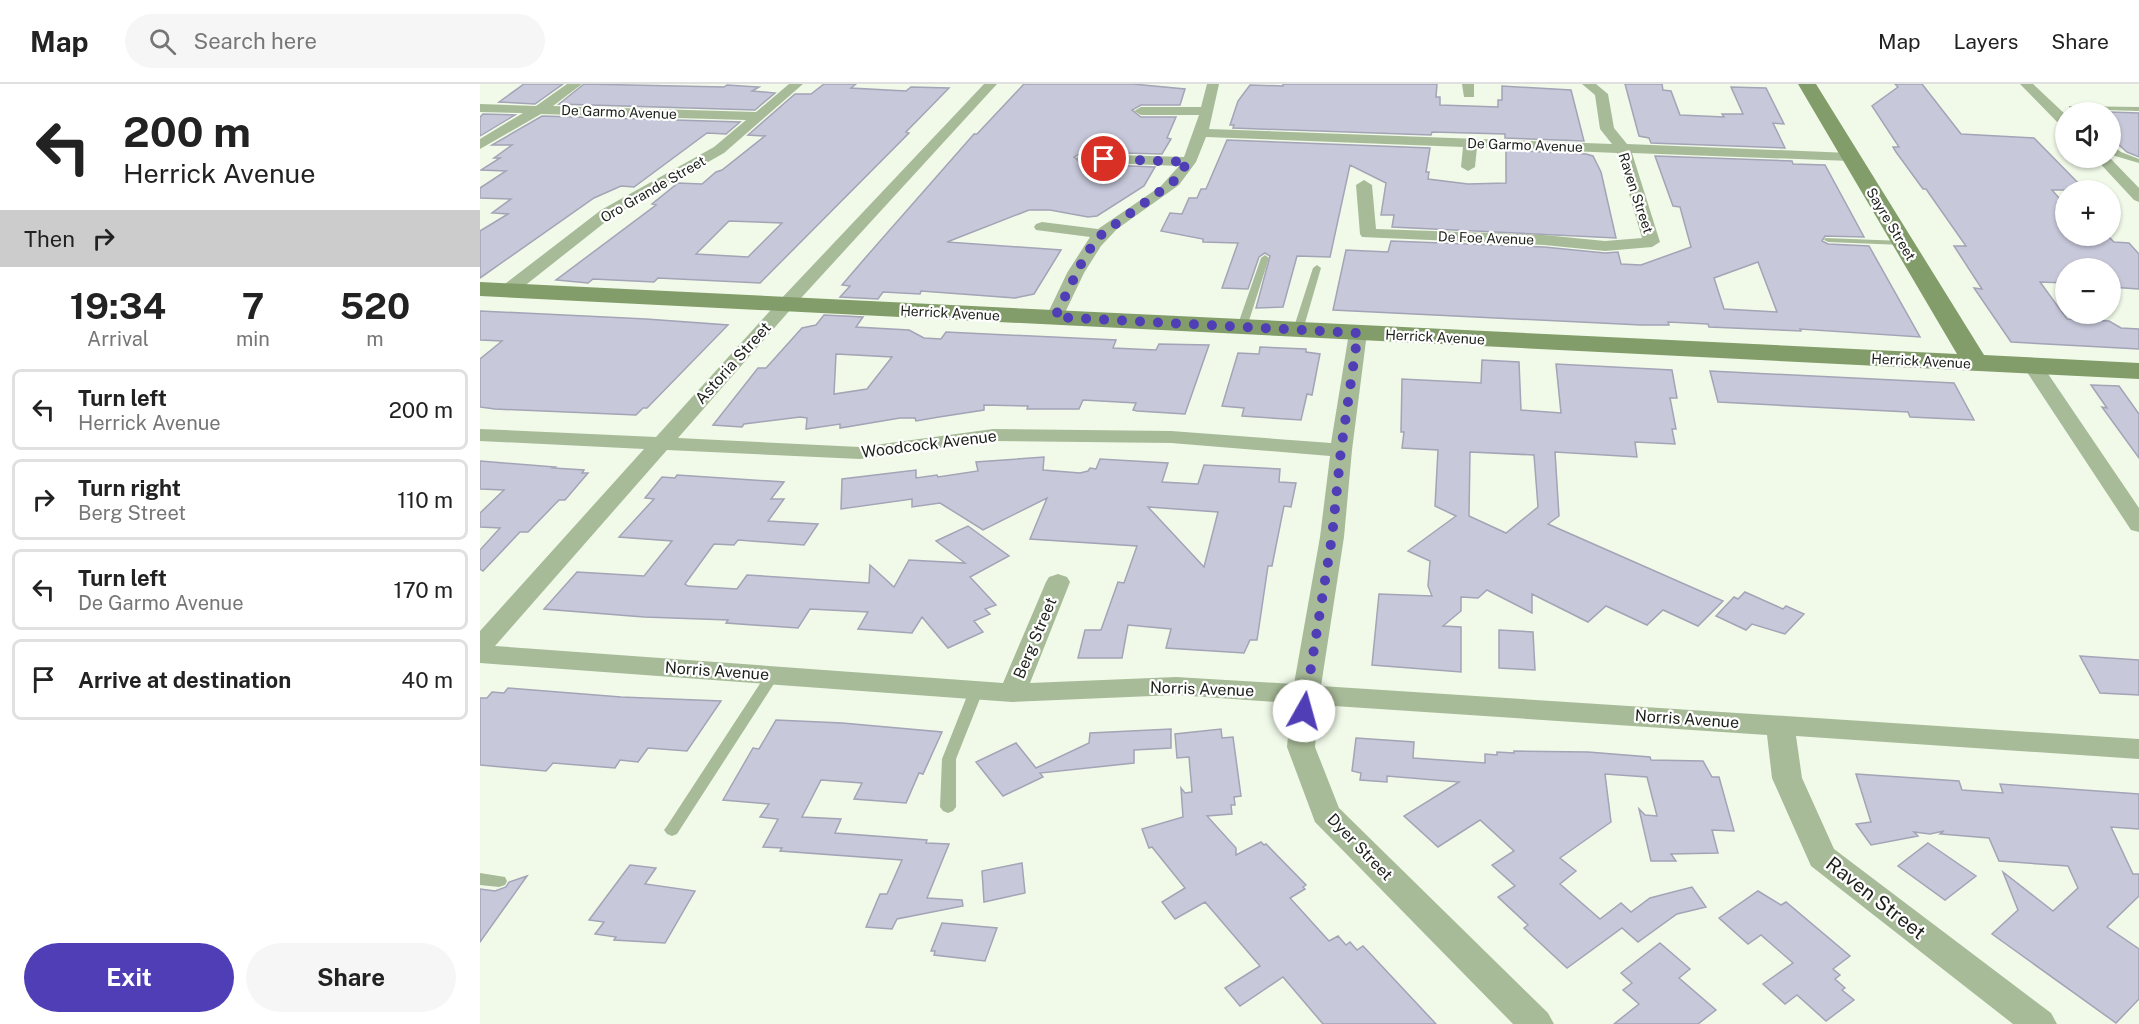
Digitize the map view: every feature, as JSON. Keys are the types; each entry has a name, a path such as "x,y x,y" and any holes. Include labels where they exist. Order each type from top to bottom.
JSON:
{"street":[{"path":"480,145 576,84"},
{"name":"Oro Grande Street","path":"507,291 607,213 719,150 797,84"},
{"name":"Astoria Street","path":"480,647 785,305 991,84"},
{"path":"1055,317 1086,254 1102,234 1173,182 1188,162 1200,133 1213,84"},
{"name":"Raven Street","path":"1588,84 1601,94 1607,129 1623,149 1652,242"},
{"name":"Sayre Street","path":"1808,84 1976,363"},
{"path":"2026,84 2055,112"},
{"name":"De Garmo Avenue","path":"480,108 758,116"},
{"path":"1140,111 1207,111"},
{"name":"De Garmo Avenue","path":"1200,133 1850,157"},
{"path":"1468,167 1470,143"},
{"path":"1083,158 1188,162"},
{"path":"2111,168 2139,197"},
{"name":"De Foe Avenue","path":"1364,185 1368,234 1544,240 1605,246 1652,242"},
{"path":"1042,227 1102,234"},
{"name":"Herrick Avenue","path":"480,290 2139,371"},
{"name":"Dyer Street","path":"1358,333 1341,450 1332,537 1306,693 1301,747 1326,814 1536,1024"},
{"path":"2033,366 2139,525"},
{"name":"Woodcock Avenue","path":"480,435 860,453 1005,435 1171,436 1341,450"},
{"name":"Berg Street","path":"1012,693 1058,582"},
{"name":"Norris Avenue","path":"480,654 1012,693 1176,686 2139,749"},
{"name":"Raven Street","path":"1780,726 1787,778 1822,857 2039,1024"}],"lane":[{"path":"2121,108 2139,109"},
{"path":"2121,155 2139,161"},
{"path":"1828,240 1903,243"},
{"path":"1242,327 1265,258"},
{"path":"1298,330 1317,268"},
{"path":"672,830 772,676"},
{"path":"948,807 949,759 976,690"},
{"path":"480,879 499,880"}],"building":[{"path":"524,84 563,84 535,104 499,102"},
{"path":"584,84 724,87 727,85 759,87 752,91 775,93 755,110 559,104"},
{"path":"824,84 856,84 851,88 906,91 911,87 949,88 906,132 909,133 760,283 658,278 654,282 593,279 588,283 556,280 656,205 652,204 678,183 702,184 716,172 722,170 765,136 748,135 795,94 811,94","holes":["729,221 782,223 748,257 696,254"]},
{"path":"1024,84 1133,84 1185,89 1180,105 1141,105 1132,110 1141,117 1176,117 1167,138 1171,139 1162,154 1083,152 1074,157 1083,164 1155,167 1144,186 1097,216 1088,217 1050,210 1029,210 947,242 1061,250 1034,294 1015,298 921,291 920,294 883,292 878,299 840,297 850,286 842,285 866,257 974,134 977,134"},
{"path":"1283,84 1437,84 1436,97 1440,97 1440,105 1498,107 1498,100 1502,100 1502,86 1571,90 1584,141 1505,138 1505,134 1432,132 1431,135 1233,128 1234,125 1230,125 1238,101 1250,85 1283,86"},
{"path":"1625,84 1662,84 1663,90 1671,91 1680,115 1724,117 1722,114 1743,114 1731,87 1766,88 1784,124 1773,123 1785,148 1651,143 1649,138 1639,136"},
{"path":"1895,84 1922,84 1961,134 2034,138 2055,159 2055,168 2063,168 2075,180 2055,180 2055,190 2052,190 2055,193 2055,246 2121,246 2121,242 2129,243 2139,254 2139,289 2121,288 2121,258 2055,258 2055,283 2040,282 2055,303 2055,324 2114,324 2121,328 2139,329 2139,349 2011,342 1974,288 1982,289 1954,246 1966,246 1926,189 1923,189 1896,152 1893,147 1899,147 1872,106 1898,87"},
{"path":"2121,112 2139,113 2139,157 2121,147"},
{"path":"483,114 515,115 480,136 480,117"},
{"path":"542,116 740,122 726,134 707,133 634,187 621,186 594,198 480,278 480,231 508,214 492,213 511,199 480,198 480,188 506,171 481,170 500,158 494,158 512,145 492,145"},
{"path":"1227,140 1430,148 1426,172 1429,172 1428,179 1468,184 1506,183 1506,150 1586,154 1593,156 1601,172 1616,238 1392,227 1394,215 1381,215 1386,183 1350,165 1330,257 1297,256 1283,307 1256,308 1270,256 1265,253 1259,257 1248,289 1222,288 1238,243 1203,242 1203,239 1161,231 1170,213 1182,214 1189,198 1197,198 1201,189 1206,189"},
{"path":"1655,156 1792,161 1793,164 1825,165 1864,237 1825,236 1822,241 1828,244 1869,246 1920,337 1800,329 1801,331 1709,327 1708,324 1668,322 1669,325 1641,325 1333,310 1346,250 1388,252 1391,241 1544,247 1605,253 1618,252 1621,264 1641,265 1691,247 1680,207 1673,206","holes":["1758,262 1777,312 1724,309 1714,278"]},
{"path":"480,311 728,325 647,408 643,408 636,415 495,409 480,407 480,359 502,341 480,340"},
{"path":"824,315 863,317 856,327 909,330 924,338 941,339 946,332 1116,340 1113,348 1156,350 1159,344 1209,345 1185,414 1133,410 1136,403 1083,400 1079,409 1027,409 1028,406 984,405 984,410 916,421 915,418 900,418 840,428 840,424 806,429 807,418 800,417 744,424 742,427 713,425 758,368 766,368 802,328 816,325","holes":["836,354 892,357 867,389 834,394"]},
{"path":"1260,347 1306,349 1306,352 1320,354 1312,395 1307,394 1301,420 1242,416 1244,408 1222,406 1238,353 1259,354"},
{"path":"1482,360 1519,362 1521,410 1561,413 1556,364 1672,370 1677,398 1670,398 1676,429 1672,429 1675,444 1635,442 1637,457 1555,452 1559,516 1548,524 1723,601 1698,626 1663,610 1647,625 1606,606 1588,622 1532,594 1532,613 1487,590 1478,598 1461,597 1461,611 1443,626 1461,627 1461,672 1372,665 1379,594 1432,596 1428,586 1430,561 1408,551 1456,516 1435,506 1438,450 1402,448 1404,432 1401,432 1402,379 1481,383","holes":["1470,452 1534,455 1538,507 1506,533 1469,516"]},
{"path":"1710,371 1954,383 1974,420 1910,417 1908,412 1718,402"},
{"path":"2091,385 2119,386 2139,414 2139,458 2102,407 2107,408"},
{"path":"1044,457 1043,470 1080,473 1090,468 1096,469 1100,459 1168,463 1162,482 1198,484 1204,465 1280,469 1279,482 1296,483 1291,507 1284,506 1272,566 1268,566 1257,640 1250,640 1244,653 1166,648 1171,629 1128,625 1122,658 1078,658 1085,630 1101,630 1118,582 1124,583 1137,546 1030,539 1047,498 983,530 940,503 912,507 912,499 841,509 842,479 916,470 916,478 937,475 938,477 978,471 976,462","holes":["1148,507 1218,512 1204,567"]},
{"path":"480,461 584,470 582,473 588,473 565,500 559,500 528,532 520,532 483,571 480,569 480,550 500,528 480,527 480,513 504,490 480,489"},
{"path":"677,475 784,482 771,499 784,499 768,521 818,524 804,545 738,540 734,545 714,544 685,584 688,586 737,589 747,575 869,583 870,565 894,587 909,560 965,563 936,541 968,526 1009,556 970,577 996,605 985,609 990,614 974,621 983,632 948,648 922,617 912,633 858,629 868,612 810,609 798,628 726,623 728,620 644,617 544,609 577,572 644,576 672,541 619,537 654,499 645,498 662,477 675,478"},
{"path":"1745,592 1783,609 1786,606 1804,614 1785,634 1752,624 1746,630 1716,616 1734,597 1738,599"},
{"path":"1499,630 1533,632 1535,670 1499,668"},
{"path":"2080,656 2139,660 2139,695 2100,693"},
{"path":"508,688 621,697 721,701 687,751 648,748 638,762 620,760 615,768 553,763 546,771 480,765 480,698 487,698 492,692 504,693"},
{"path":"776,720 942,732 923,774 919,773 906,803 854,799 862,783 821,780 802,817 841,819 835,833 927,840 926,843 949,844 927,898 962,900 963,906 897,919 892,929 866,927 880,894 887,894 902,860 780,851 782,848 763,847 778,819 760,817 769,804 723,800 753,748 759,749"},
{"path":"1171,729 1171,748 1134,750 1134,763 1040,773 1043,777 1003,796 976,762 1016,743 1036,768 1089,743 1090,733"},
{"path":"1221,729 1222,738 1233,737 1241,796 1234,797 1235,805 1231,805 1232,814 1207,816 1236,848 1236,855 1261,842 1266,844 1306,885 1303,887 1305,889 1290,898 1329,941 1338,936 1346,945 1350,942 1357,950 1363,946 1436,1024 1323,1024 1283,977 1240,1006 1225,988 1260,966 1205,902 1175,919 1162,902 1185,888 1152,847 1149,848 1142,829 1183,817 1181,788 1185,793 1192,792 1189,757 1177,758 1175,734"},
{"path":"1356,738 1414,742 1413,758 1485,763 1485,754 1497,755 1497,752 1514,753 1514,751 1588,752 1650,757 1651,760 1703,761 1712,777 1719,777 1734,831 1712,830 1718,853 1671,854 1676,861 1651,861 1639,809 1645,815 1657,816 1647,777 1605,774 1611,822 1560,858 1576,871 1560,884 1600,919 1621,903 1631,912 1650,898 1692,887 1706,907 1677,914 1638,942 1622,928 1567,968 1524,928 1528,925 1498,897 1515,886 1492,865 1514,851 1480,820 1438,847 1404,816 1459,782 1387,776 1387,782 1360,780 1361,773 1352,771"},
{"path":"1856,774 1959,781 1962,790 2003,793 2000,784 2139,794 2139,829 2111,827 2133,874 2139,874 2139,896 2107,927 2139,949 2139,999 2116,1023 1992,934 2018,910 2003,872 2053,911 2078,888 2068,866 1999,861 1989,838 1940,834 1944,831 1930,834 1914,832 1918,836 1871,845 1856,824 1871,822"},
{"path":"1928,843 1976,876 1945,900 1898,866"},
{"path":"1022,863 1025,893 984,902 982,871"},
{"path":"630,865 656,868 645,884 695,891 665,943 614,940 616,937 595,934 604,922 589,920"},
{"path":"527,876 480,942 480,889 495,891 506,887 509,882"},
{"path":"1758,891 1781,905 1786,902 1850,956 1833,969 1840,975 1835,979 1845,988 1842,990 1854,1000 1826,1021 1797,995 1785,1004 1763,984 1793,963 1761,935 1748,944 1719,918"},
{"path":"942,923 997,928 985,961 934,955 935,951 931,951"},
{"path":"1660,943 1690,969 1679,978 1716,1010 1698,1024 1614,1024 1639,1004 1623,990 1632,983 1621,973"}],"route":[{"path":"1104,159 1188,162 1173,182 1102,234 1086,254 1055,317 1358,333 1341,450 1332,537 1304,711"}]}
